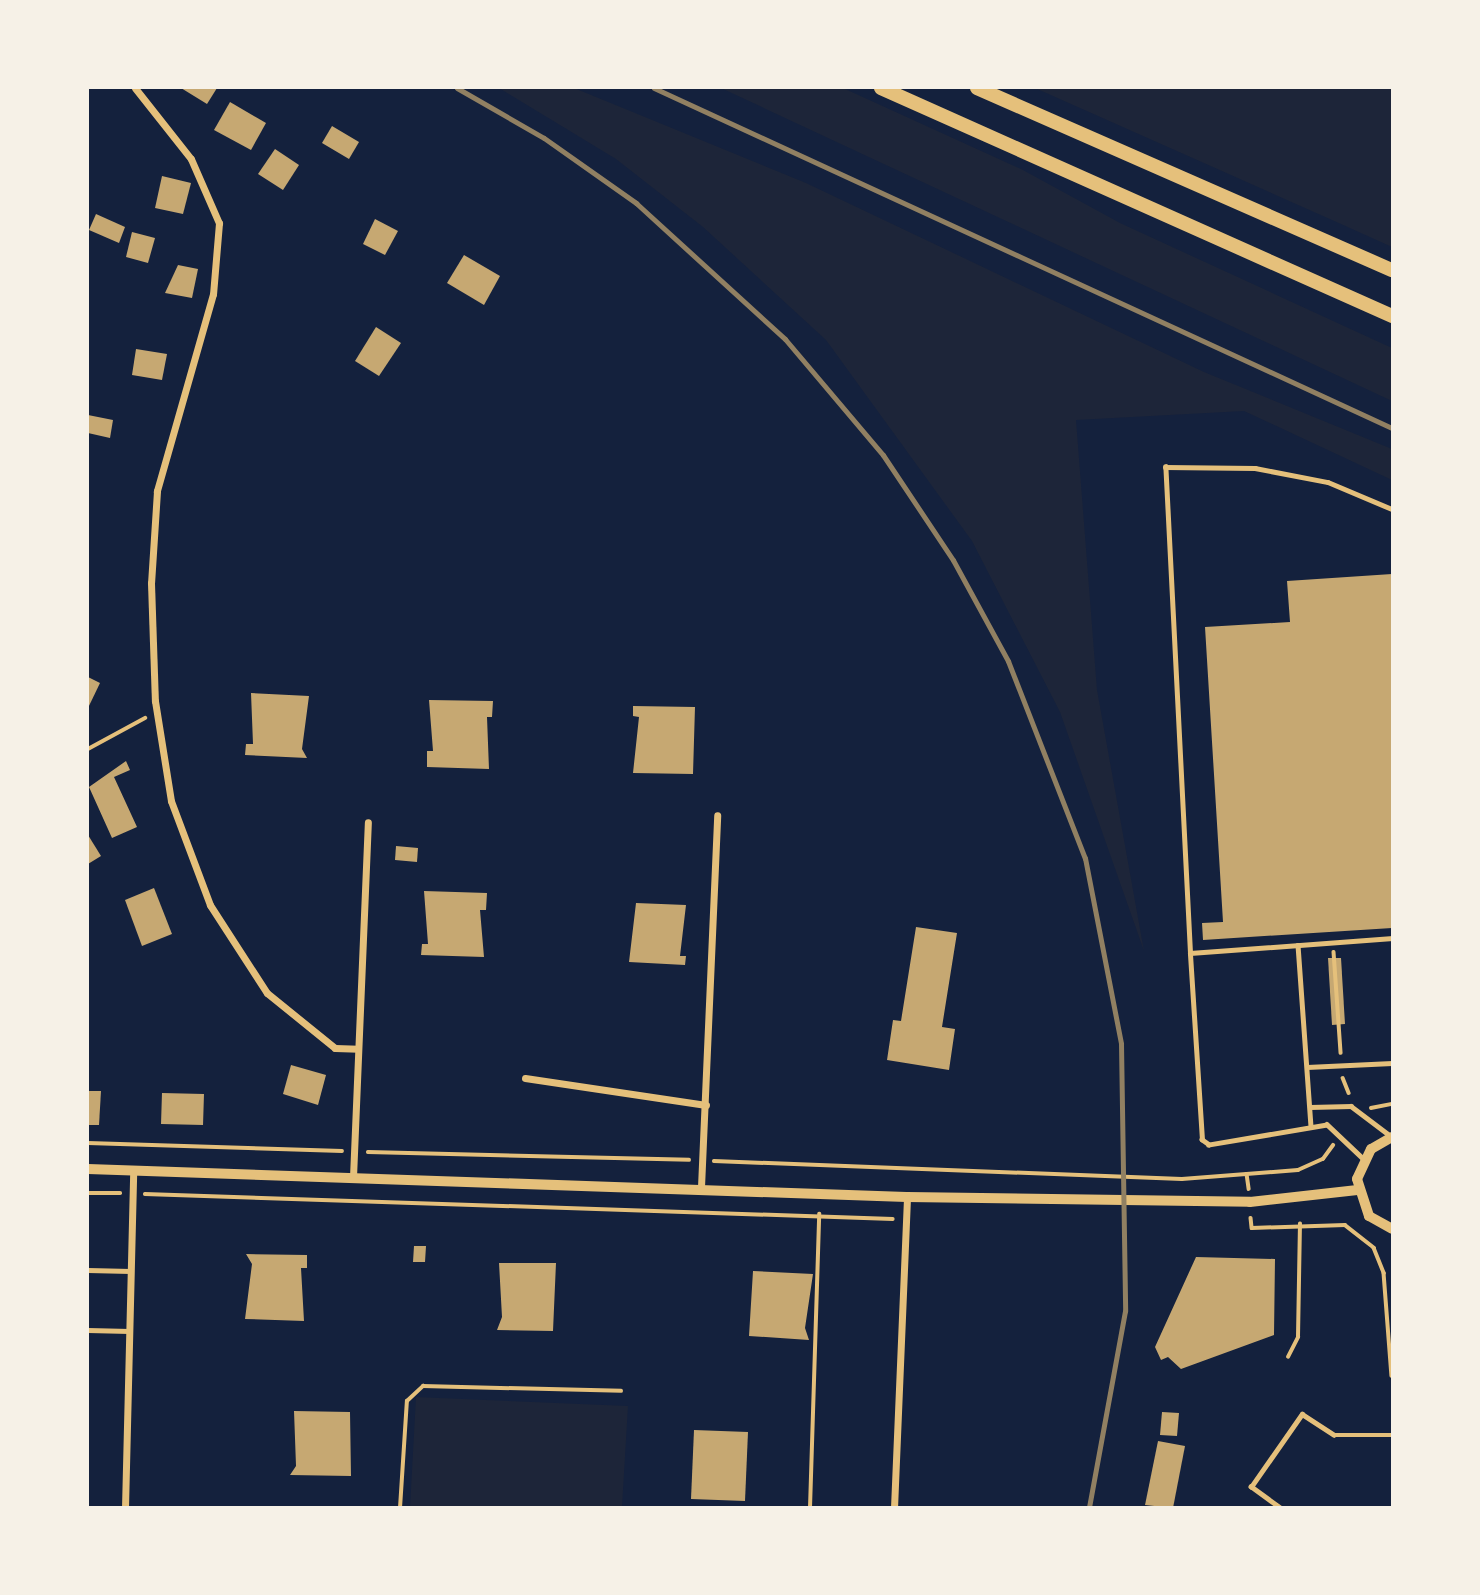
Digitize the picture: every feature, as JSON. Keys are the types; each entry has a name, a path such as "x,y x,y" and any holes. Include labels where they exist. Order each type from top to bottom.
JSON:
{"highway":[{"path":"881,88 1392,316"},
{"path":"977,88 1392,270"}],"street":[{"path":"135,88 191,159 219,223 213,294 157,491 151,583 156,712 171,802 210,905 267,993 335,1048 358,1049"},
{"path":"701,1187 717,815"},
{"path":"353,1177 368,822"},
{"path":"525,1078 706,1105"},
{"path":"1392,1137 1363,1158 1357,1190 1369,1216 1392,1229"},
{"path":"88,1169 701,1187 907,1197 1250,1202 1357,1190"},
{"path":"125,1507 133,1170"},
{"path":"894,1507 907,1197"}],"lane":[{"path":"1363,1158 1327,1125 1311,1125 1220,1144 1202,1140 1189,953 1165,467 1255,468 1328,482 1392,509"},
{"path":"1189,953 1392,938"},
{"path":"1298,945 1311,1125"},
{"path":"1307,1068 1392,1063"},
{"path":"1310,1107 1351,1106 1392,1137"},
{"path":"88,1270 131,1271"},
{"path":"88,1330 130,1331"},
{"path":"1280,1507 1251,1487 1303,1414 1334,1435 1392,1435"}],"path":[{"path":"88,749 156,712"},
{"path":"1334,943 1342,1066 1349,1092 1373,1106"},
{"path":"1363,1114 1373,1106 1392,1104"},
{"path":"719,1161 1182,1179 1298,1170 1323,1159 1341,1135"},
{"path":"88,1143 339,1151"},
{"path":"314,1163 315,1150"},
{"path":"372,1152 687,1160"},
{"path":"741,1173 742,1163"},
{"path":"312,1187 312,1202"},
{"path":"88,1193 116,1193"},
{"path":"150,1194 312,1202 820,1214 905,1220"},
{"path":"810,1507 820,1214"},
{"path":"1252,1228 1328,1221 1359,1232 1384,1273 1392,1376"},
{"path":"1288,1357 1298,1338 1300,1224"},
{"path":"1384,1273 1392,1272"},
{"path":"400,1507 407,1401 423,1385 621,1391"}],"shaded area":[{"path":"499,88 574,88 806,183 1204,372 1392,449 1392,480 1244,411 1076,420 1097,690 1144,951 1060,712 972,541 826,340 703,227 616,159"},
{"path":"721,88 843,88 1021,169 1120,223 1392,348 1392,401"},
{"path":"1035,88 1392,88 1392,247 1341,224"},
{"path":"416,1397 628,1406 622,1507 410,1507"}],"building":[{"path":"181,88 217,88 207,104"},
{"path":"230,102 266,123 251,150 214,130"},
{"path":"332,126 359,142 349,159 322,143"},
{"path":"275,149 299,165 283,190 258,174"},
{"path":"162,176 191,183 183,214 155,208"},
{"path":"96,214 125,227 119,243 89,230"},
{"path":"375,219 398,231 385,255 363,244"},
{"path":"132,232 155,238 148,263 126,257"},
{"path":"464,255 500,276 484,305 447,283"},
{"path":"178,265 198,269 192,298 165,293"},
{"path":"376,327 401,343 379,376 355,361"},
{"path":"136,349 167,354 162,380 132,375"},
{"path":"88,415 113,420 110,438 88,433"},
{"path":"1392,574 1392,928 1203,940 1202,923 1223,922 1205,627 1290,622 1287,581"},
{"path":"88,677 100,683 88,708"},
{"path":"251,693 309,696 302,749 307,758 245,755 246,744 253,744"},
{"path":"429,700 493,701 492,717 487,717 489,769 427,767 427,751 433,751"},
{"path":"633,706 695,707 693,774 633,773 639,717 633,716"},
{"path":"126,761 130,770 114,777 137,827 112,838 89,787"},
{"path":"88,835 101,856 88,864"},
{"path":"396,846 418,848 417,862 395,860"},
{"path":"154,888 172,934 142,946 125,900"},
{"path":"424,891 487,893 486,910 480,910 484,957 421,955 422,944 428,944"},
{"path":"636,903 686,905 680,956 686,956 685,965 629,962"},
{"path":"916,927 957,933 942,1027 955,1029 949,1070 887,1060 893,1020 901,1021"},
{"path":"1328,958 1341,958 1345,1024 1332,1025"},
{"path":"291,1065 326,1075 318,1105 283,1094"},
{"path":"88,1091 101,1091 99,1125 88,1125"},
{"path":"162,1093 204,1094 203,1125 161,1124"},
{"path":"414,1246 426,1246 425,1262 413,1262"},
{"path":"246,1254 307,1255 307,1268 301,1268 304,1321 245,1319 252,1264"},
{"path":"1196,1257 1275,1259 1274,1335 1181,1369 1168,1357 1161,1360 1155,1347"},
{"path":"499,1263 556,1263 553,1331 497,1330 502,1317"},
{"path":"753,1271 813,1274 805,1328 809,1340 749,1336"},
{"path":"294,1411 350,1412 351,1476 290,1475 296,1466"},
{"path":"1162,1412 1179,1413 1177,1436 1160,1435"},
{"path":"694,1430 748,1432 745,1501 691,1499"},
{"path":"1158,1441 1185,1446 1173,1508 1145,1505"}],"railway":[{"path":"457,88 544,138 636,203 785,339 883,455 953,560 1008,661 1085,858 1121,1044 1125,1311 1089,1508"},
{"path":"654,88 1392,428"}]}
